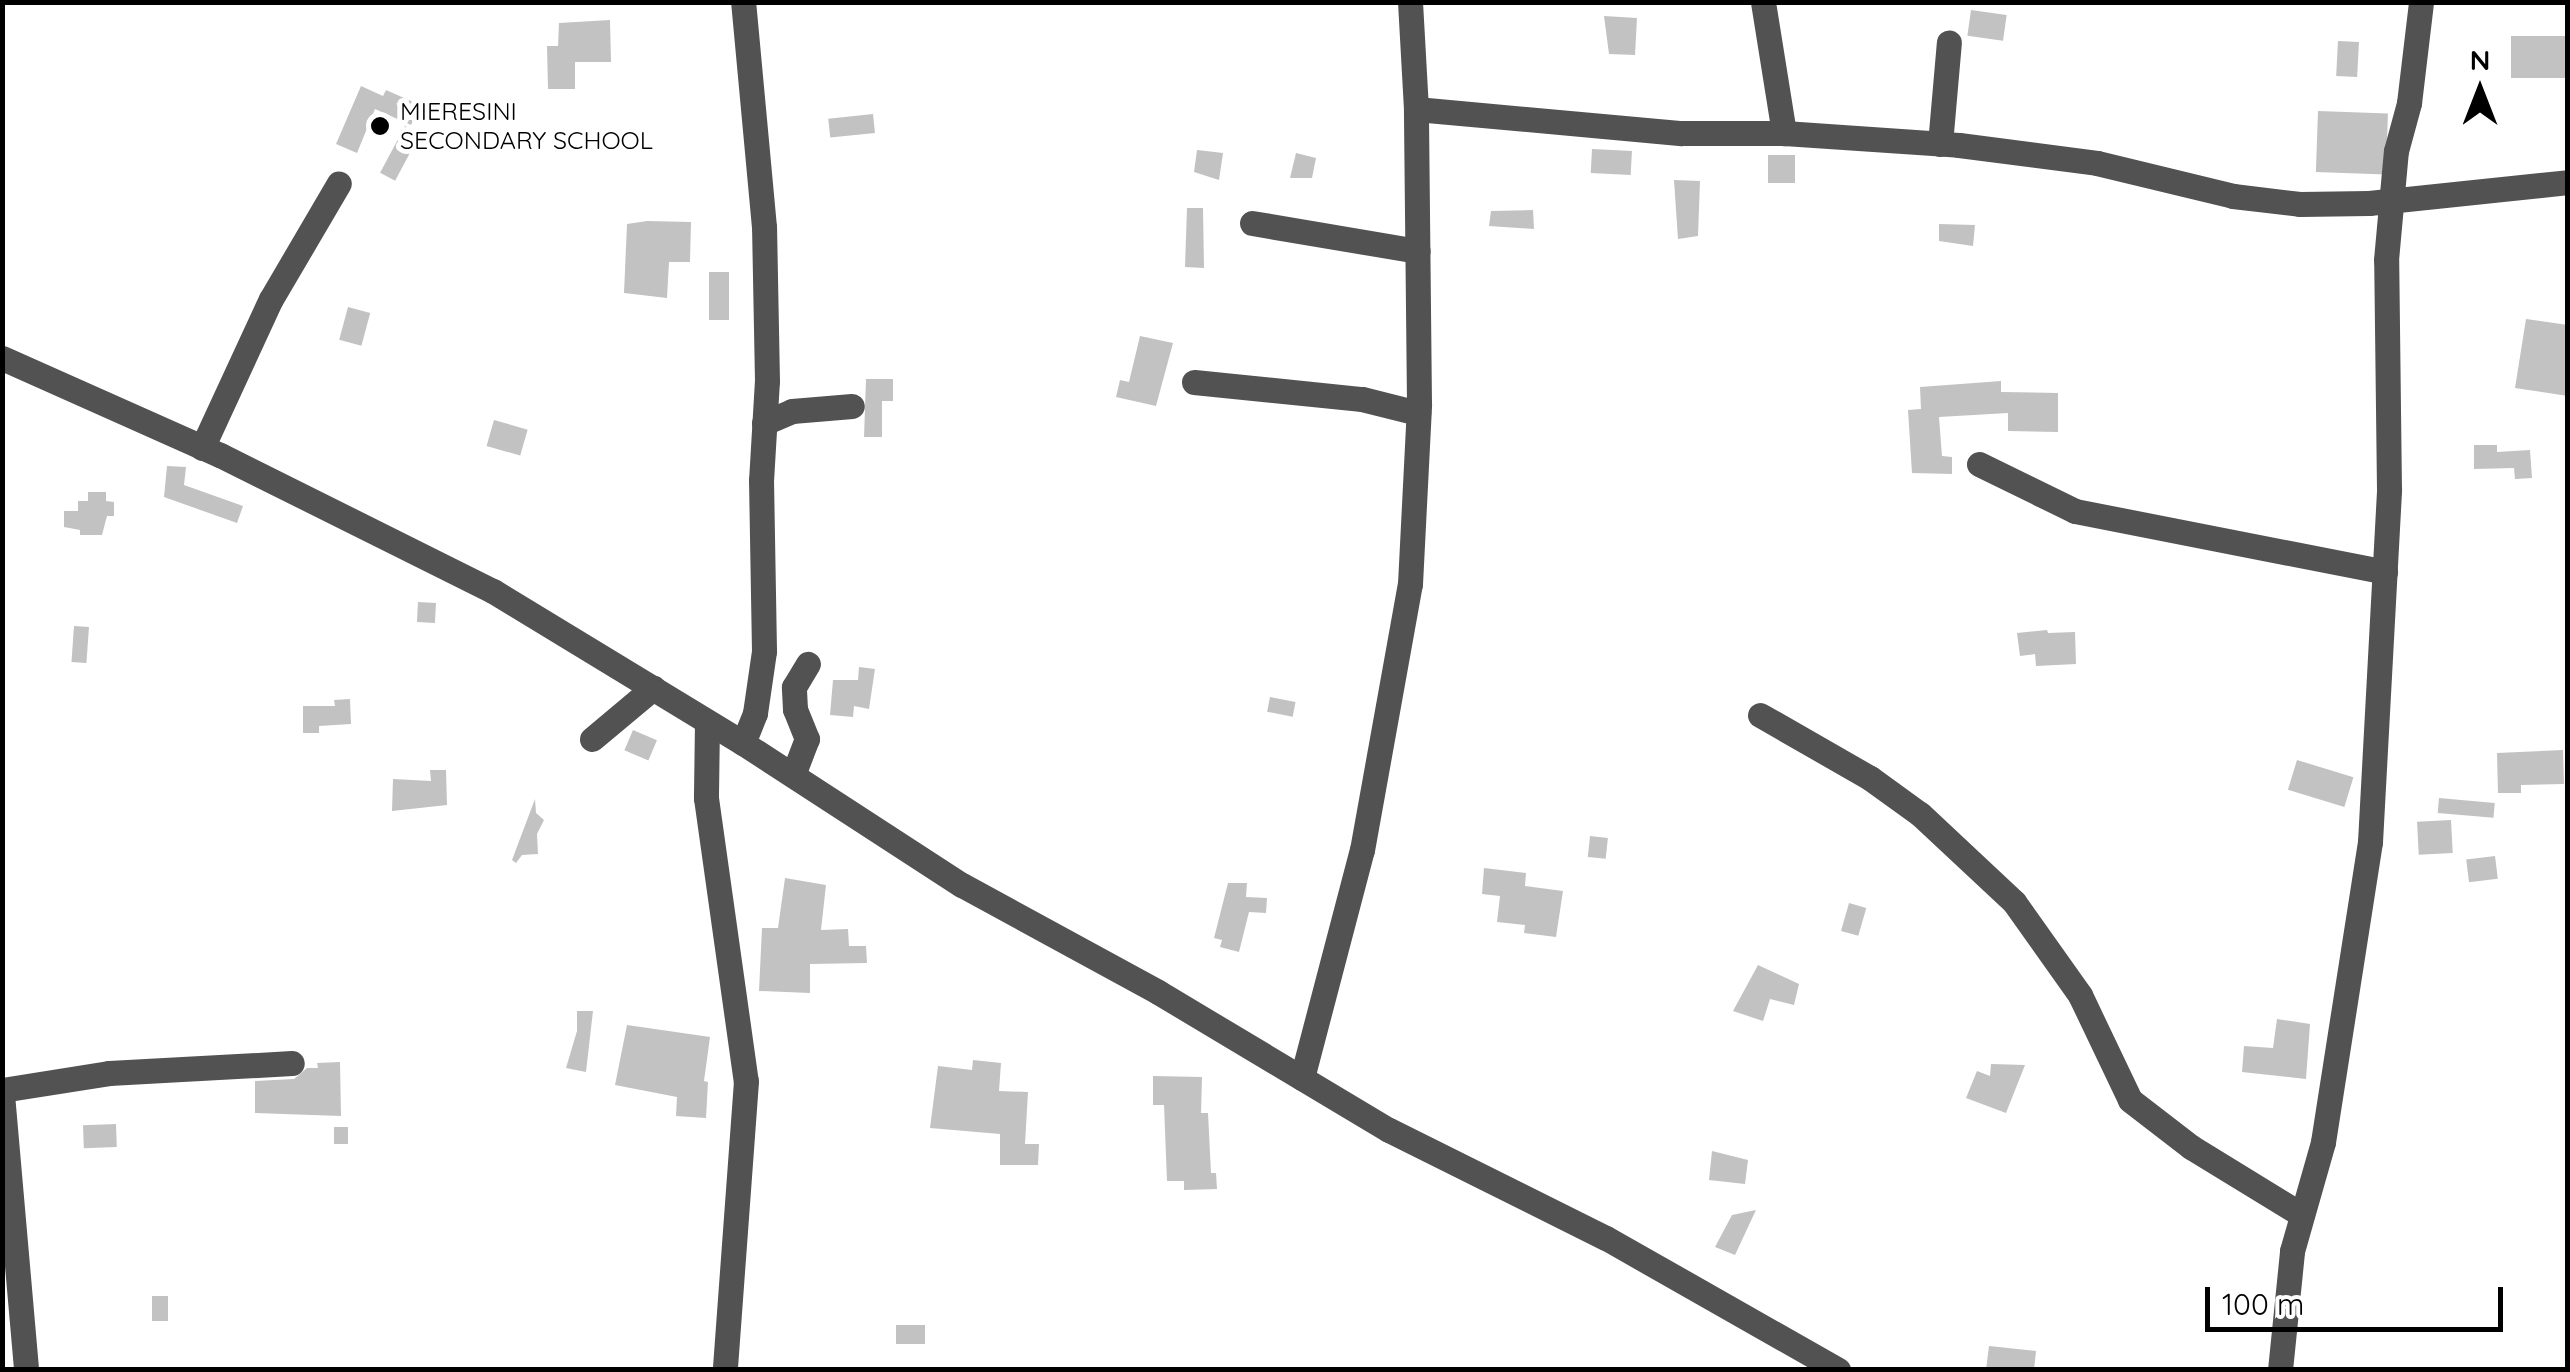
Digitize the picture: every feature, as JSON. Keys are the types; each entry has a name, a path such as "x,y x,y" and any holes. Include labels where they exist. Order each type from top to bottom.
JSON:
{"street":[{"path":"742,742 756,713 764,650 764,226 743,2"},
{"path":"1302,1078 1348,910 1388,722 1410,584 1418,412 1418,251 1410,2"},
{"path":"1764,2 1784,134"},
{"path":"2280,1370 2288,1276 2324,1142 2370,842 2389,490 2386,260 2396,151 2409,103 2421,2"},
{"path":"1940,144 1950,42"},
{"path":"1416,110 1682,132 1940,144 2097,163 2266,202 2390,201 2568,182"},
{"path":"202,448 272,299 339,183"},
{"path":"1252,222 1418,251"},
{"path":"2,358 202,448 426,556 742,742 962,884 1158,992 1390,1130 1606,1238 1838,1370"},
{"path":"1194,382 1348,398 1418,412"},
{"path":"764,424 792,411 852,406"},
{"path":"1979,464 2094,516 2384,572"},
{"path":"793,775 807,739 796,709 794,687 808,664"},
{"path":"592,739 653,688"},
{"path":"1760,715 1870,778 1920,814 2014,902 2080,996 2130,1100 2191,1147 2302,1215"},
{"path":"707,722 706,798 746,1081 725,1370"},
{"path":"26,1370 9,1245 2,1092 109,1073 292,1064"}],"building":[{"path":"1971,10 2007,15 2003,41 1967,36"},
{"path":"1604,16 1637,18 1635,55 1609,54"},
{"path":"610,20 611,62 575,62 575,89 548,89 547,46 558,46 559,23"},
{"path":"2511,36 2568,36 2568,78 2511,78"},
{"path":"2338,41 2359,42 2357,77 2336,76"},
{"path":"361,86 383,96 386,90 420,105 411,125 375,109 357,153 336,144"},
{"path":"2318,111 2388,113 2386,174 2316,172"},
{"path":"873,114 875,133 830,138 828,119"},
{"path":"405,126 420,134 395,181 380,173"},
{"path":"1592,149 1632,151 1631,175 1591,173"},
{"path":"1197,150 1223,153 1219,180 1194,172"},
{"path":"1296,153 1316,158 1312,178 1290,178"},
{"path":"1768,155 1795,155 1795,183 1768,183"},
{"path":"1674,180 1700,181 1698,236 1678,239"},
{"path":"1187,208 1203,208 1204,268 1185,267"},
{"path":"1533,210 1534,229 1489,226 1491,211"},
{"path":"691,222 690,262 669,262 667,298 624,293 627,224"},
{"path":"1939,224 1975,225 1973,246 1939,241"},
{"path":"709,272 729,272 729,320 709,320"},
{"path":"348,307 370,313 361,346 339,340"},
{"path":"2526,319 2568,325 2568,396 2515,388"},
{"path":"1140,336 1173,343 1156,406 1116,397 1120,380 1129,382"},
{"path":"866,379 893,379 893,401 882,401 882,437 864,437"},
{"path":"2001,381 2001,392 2058,393 2058,432 2008,431 2008,413 1939,417 1942,456 1952,457 1952,474 1912,473 1908,410 1921,409 1920,387"},
{"path":"494,420 528,430 520,456 487,446"},
{"path":"2474,445 2497,445 2497,452 2530,450 2532,478 2515,479 2514,468 2474,469"},
{"path":"167,466 186,467 184,485 243,506 237,523 164,497"},
{"path":"88,492 106,492 106,501 114,502 114,516 107,516 102,535 80,535 80,530 64,527 64,511 78,511 78,501 88,501"},
{"path":"418,602 436,603 435,623 417,622"},
{"path":"74,626 89,627 86,663 71,662"},
{"path":"2075,632 2076,664 2036,666 2035,654 2020,656 2017,633"},
{"path":"859,667 875,669 869,709 854,706 853,717 830,715 833,680 858,680"},
{"path":"1270,697 1296,702 1293,717 1267,712"},
{"path":"350,699 351,724 319,726 319,733 303,733 303,706 335,706 334,700"},
{"path":"633,730 657,740 648,760 624,750"},
{"path":"2563,750 2564,784 2521,785 2521,793 2498,793 2497,753"},
{"path":"2297,760 2353,777 2344,807 2288,790"},
{"path":"430,770 446,770 447,805 392,811 393,779 431,781"},
{"path":"2439,798 2495,803 2493,818 2438,813"},
{"path":"535,799 536,813 544,820 537,834 538,854 522,855 516,863 512,860"},
{"path":"2451,820 2453,853 2419,855 2417,822"},
{"path":"1590,836 1608,838 1606,859 1588,857"},
{"path":"2495,856 2498,879 2469,882 2466,860"},
{"path":"1484,868 1526,873 1525,886 1563,891 1556,937 1524,933 1525,925 1497,922 1500,896 1482,894"},
{"path":"785,878 826,885 821,930 848,929 849,946 866,946 867,963 810,964 810,993 759,991 762,928 778,928"},
{"path":"1228,883 1247,883 1246,897 1267,898 1266,913 1249,912 1239,952 1220,947 1222,940 1214,938"},
{"path":"1849,903 1866,908 1858,936 1841,931"},
{"path":"1758,965 1799,984 1794,1005 1770,999 1763,1021 1733,1011"},
{"path":"577,1011 593,1011 586,1072 566,1068 577,1031"},
{"path":"2277,1019 2310,1024 2306,1079 2242,1072 2244,1046 2273,1048"},
{"path":"627,1025 710,1037 704,1081 708,1082 706,1118 676,1116 677,1097 615,1085"},
{"path":"973,1060 1001,1063 999,1091 1028,1092 1025,1144 1039,1144 1038,1165 1000,1165 1000,1134 930,1128 938,1066 972,1070"},
{"path":"340,1062 341,1116 255,1113 255,1081 294,1079 307,1068 318,1068 317,1063"},
{"path":"1991,1064 2025,1065 2006,1113 1966,1098 1977,1071 1990,1076"},
{"path":"1153,1076 1202,1077 1201,1113 1208,1113 1211,1173 1216,1173 1217,1189 1184,1190 1184,1181 1167,1181 1164,1105 1153,1105"},
{"path":"116,1124 117,1147 84,1148 83,1125"},
{"path":"334,1127 348,1127 348,1144 334,1144"},
{"path":"1712,1151 1748,1160 1745,1184 1709,1180"},
{"path":"1756,1210 1735,1255 1715,1247 1732,1215"},
{"path":"152,1296 168,1296 168,1321 152,1321"},
{"path":"896,1325 925,1325 925,1344 896,1344"},
{"path":"1989,1346 2036,1351 2034,1370 1986,1370"}],"place":[{"name":"MIERESINI SECONDARY SCHOOL","path":"380,126"}]}
